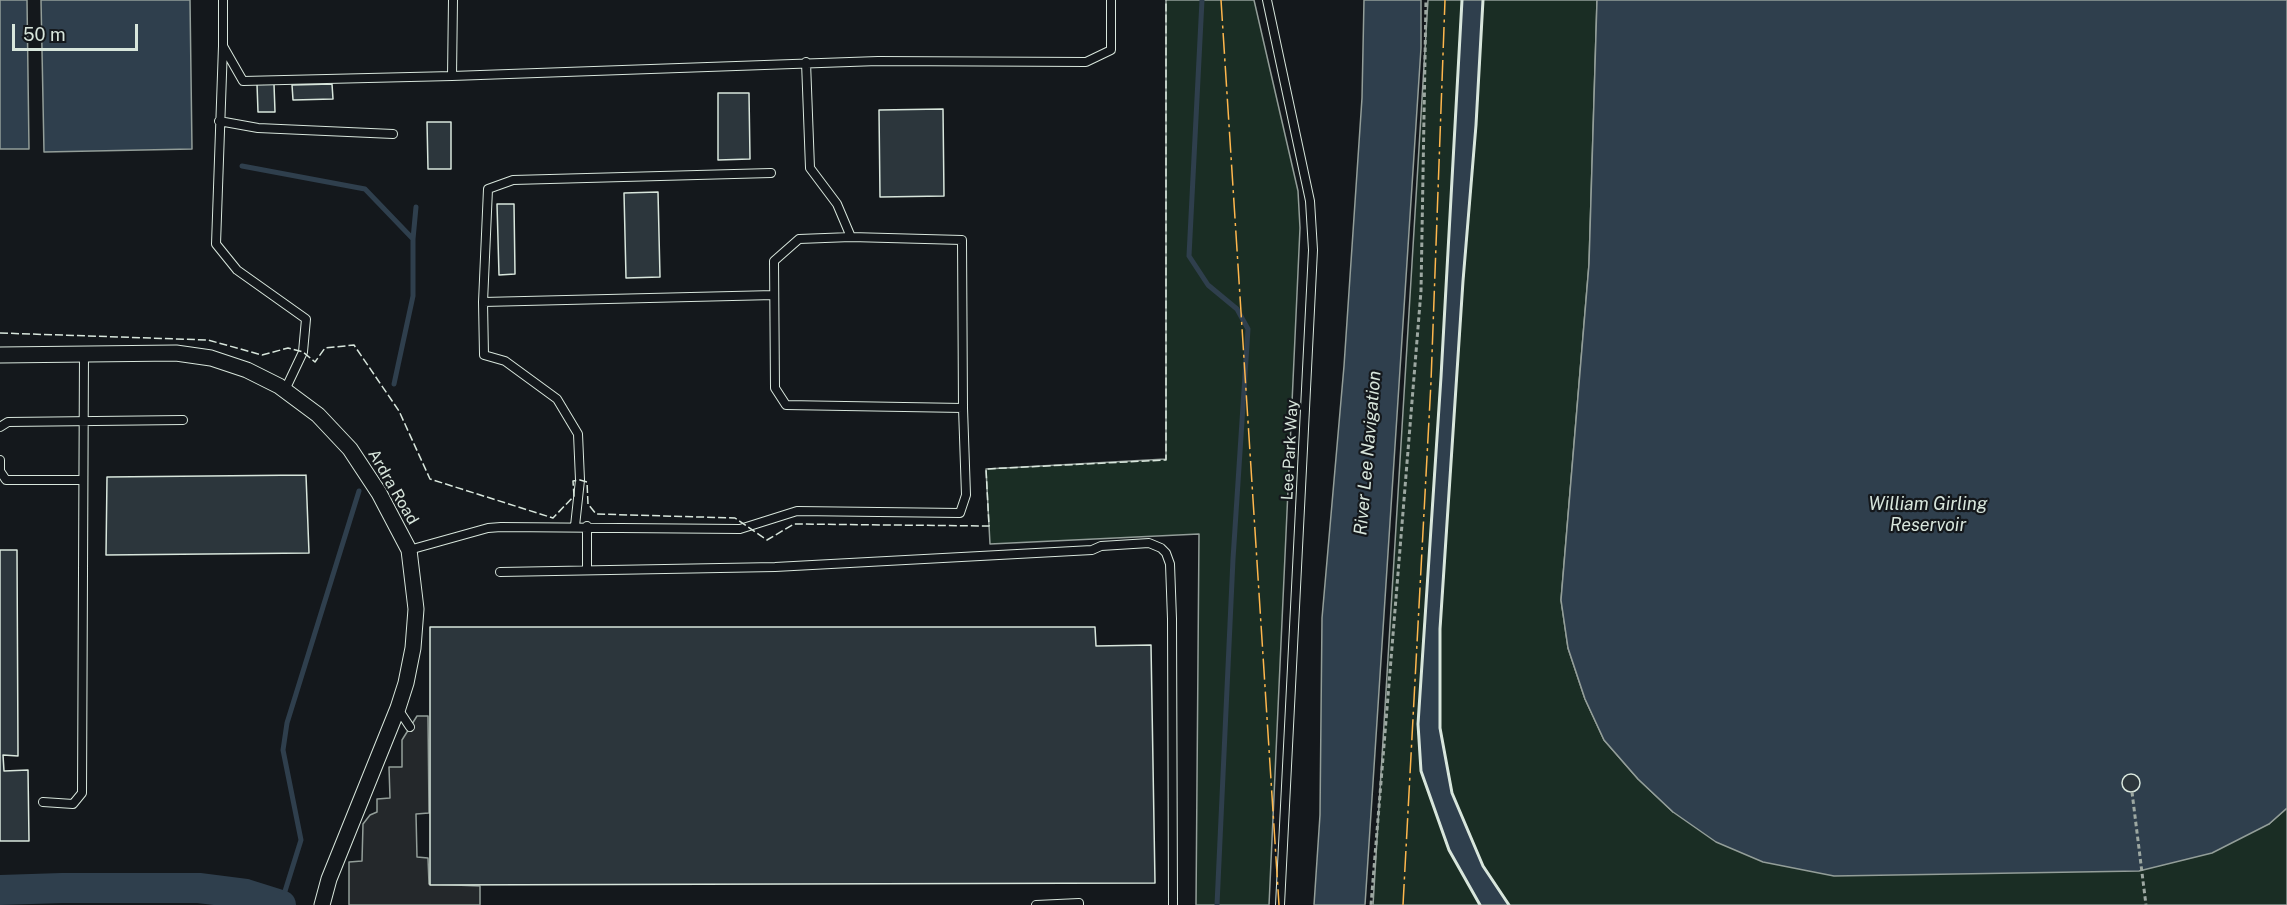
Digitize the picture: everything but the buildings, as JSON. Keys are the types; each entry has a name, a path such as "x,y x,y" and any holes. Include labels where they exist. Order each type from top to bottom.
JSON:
{"street":[{"name":"Ardra Road","path":"0,355 176,353 211,358 248,370 285,390 318,415 350,449 379,493 409,550 416,609 413,648 398,708 329,879 322,905"}],"lane":[{"path":"223,0 216,244 237,270 306,319 303,352 285,390"},
{"path":"452,76 453,0"},
{"path":"223,46 243,81 452,76 806,62 1086,62 1112,50 1112,0"},
{"name":"Lee Park Way","path":"1268,0 1310,201 1313,250 1280,905"},
{"path":"806,62 810,168 837,204 851,237"},
{"path":"219,121 258,128 393,134"},
{"path":"575,526 580,480 578,434 557,399 506,361 484,355 483,302 488,189 513,180 771,172"},
{"path":"409,550 488,528 516,526 741,530 797,511 960,513 966,495 962,240 851,237 799,239 774,261 775,388 786,405 963,408"},
{"path":"483,302 774,295"},
{"path":"43,802 73,804 82,793 84,353"},
{"path":"0,427 8,422 183,420"},
{"path":"0,460 0,471 6,480 83,480"},
{"path":"587,526 587,569"},
{"path":"500,572 775,567 1092,550 1101,546 1149,543 1161,548 1166,553 1170,564 1173,641 1173,905"},
{"path":"398,708 410,727"},
{"path":"1036,905 1079,905"}],"path":[{"path":"1371,905 1421,291 1426,0"},
{"path":"2132,792 2146,905"}],"green space":[{"path":"1166,0 1254,0 1298,191 1300,228 1269,905 1196,905 1199,534 990,544 986,469 1166,459"},
{"path":"1428,0 1462,0 1441,377 1418,724 1421,771 1449,850 1480,905 1373,905"},
{"path":"1483,0 1597,0 1589,264 1561,600 1568,648 1585,699 1604,740 1638,779 1673,812 2269,824 2287,808 2287,905 1509,905 1483,866 1452,793 1440,728 1440,629"}],"shaded area":[{"path":"417,716 428,716 429,813 416,814 417,857 428,858 429,884 480,886 480,905 349,905 349,862 362,861 363,824 370,815 377,812 377,799 390,798 389,767 402,767 402,740"}],"water":[{"path":"0,0 27,0 29,149 0,149"},
{"path":"41,0 190,0 192,149 44,152"},
{"name":"River Lee Navigation","path":"1364,0 1421,0 1421,48 1365,905 1314,905 1320,815 1322,618 1344,366 1362,98"},
{"path":"1462,0 1483,0 1440,629 1440,728 1452,793 1483,866 1509,905 1480,905 1449,850 1421,771 1418,724 1441,377"},
{"name":"William Girling Reservoir","path":"1597,0 2287,0 2287,808 2269,824 2212,853 2139,871 1834,876 1763,862 1716,842 1673,812 1638,779 1604,740 1585,699 1568,648 1561,600 1589,264"}],"waterway":[{"path":"1202,0 1189,256 1208,285 1237,309 1248,329 1233,559 1217,905"},
{"path":"242,166 365,189 413,239 413,296 394,384"},
{"path":"413,239 416,207"},
{"path":"281,904 301,840 283,750 287,723 359,491"},
{"path":"0,890 199,888 246,894 281,905"}],"fence":[{"path":"0,333 208,340 262,355 288,348 303,352 315,362 325,348 354,345 399,411 430,479 553,518 574,496 573,481 580,480 587,482 588,504 596,514 735,518 767,540 794,524 989,526 986,469 1166,460 1166,0"}],"wall":[{"path":"1462,0 1441,377 1418,724 1421,771 1449,850 1480,905"},
{"path":"1483,0 1440,629 1440,728 1452,793 1483,866 1509,905"}],"power":[{"path":"1221,0 1279,905"},
{"path":"1403,905 1431,382 1445,0"}]}
